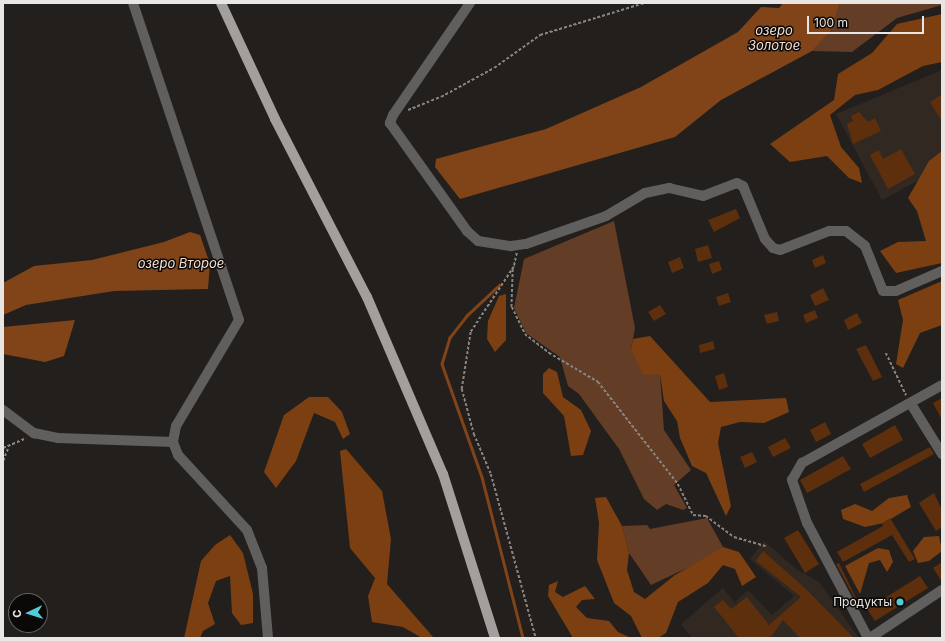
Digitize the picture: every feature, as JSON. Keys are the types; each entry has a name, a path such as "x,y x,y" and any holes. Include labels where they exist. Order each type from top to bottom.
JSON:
{"main road":[{"path":"221,3 376,318 443,474 495,638"}],"street":[{"path":"133,3 239,320 176,426 174,442 178,455 247,530 262,568 268,638"},
{"path":"470,3 393,115 390,123 402,142 467,231 478,241 516,245 606,216 645,193 669,188 703,196 737,183 743,186 765,239 773,248 780,250 829,231 846,231 865,246 883,292 896,291 942,271"},
{"path":"942,385 909,400 802,463 792,480 807,523 869,638 942,590"},
{"path":"909,400 942,454"},
{"path":"3,410 34,433 58,438 174,442"}],"path":[{"path":"407,110 441,97 494,68 540,35 644,3"},
{"path":"516,245 512,307 525,334 598,382 678,484 693,515 706,516 734,537 766,546"},
{"path":"514,267 471,332 462,389 474,434 495,487 536,638"},
{"path":"886,352 909,400"},
{"path":"3,448 8,448 34,433"},
{"path":"3,461 8,448"}],"shaded area":[{"path":"840,3 942,3 942,5 897,18 852,52 812,51 831,31"},
{"path":"942,14 942,62 923,66 878,90 855,95 830,115 841,147 859,168 862,183 849,178 827,156 790,162 770,144 834,100 838,74 872,53 897,24"},
{"path":"942,70 942,168 882,200 836,114"},
{"path":"942,151 942,263 896,273 880,251 898,242 926,241 917,211 908,198 929,161"},
{"path":"614,221 635,328 631,349 660,374 664,430 691,470 674,485 687,508 683,510 666,504 657,510 644,499 619,449 579,394 568,386 560,357 526,333 514,308 524,259"},
{"path":"942,281 942,325 920,333 903,368 896,364 903,320 898,300"},
{"path":"506,294 506,340 495,352 487,339 488,321 499,296"},
{"path":"650,336 710,402 786,398 789,412 764,423 740,422 721,427 718,443 731,506 726,516 706,473 692,466 680,438 677,421 664,401 660,374 643,375 631,349 633,339"},
{"path":"549,368 557,372 563,397 581,410 591,431 583,455 571,456 564,416 543,393 543,374"},
{"path":"309,397 328,397 342,412 350,434 343,439 335,422 314,413 296,461 276,488 264,472 284,415"},
{"path":"346,449 382,491 391,539 387,584 434,638 422,638 403,627 372,622 368,596 375,578 350,548 340,451"},
{"path":"907,495 911,507 884,523 865,527 843,519 841,510 855,504 872,511 889,498"},
{"path":"606,497 622,526 629,553 627,570 634,592 645,599 675,575 723,547 739,552 756,577 742,586 735,569 723,565 708,583 678,602 666,633 658,638 642,638 631,616 614,603 597,560 599,523 595,498"},
{"path":"707,518 723,547 706,559 651,585 629,553 622,526 647,525 650,529"},
{"path":"230,535 243,553 253,594 253,623 241,625 232,613 230,576 216,581 208,603 215,624 203,631 200,638 184,638 201,561 215,545"},
{"path":"939,536 942,551 929,561 918,563 913,551 924,537"},
{"path":"764,541 796,569 819,582 859,638 764,638 735,602 748,590 772,615 794,596 750,559"},
{"path":"878,548 889,550 893,562 887,572 880,560 869,563 860,594 845,566"},
{"path":"558,581 555,592 563,597 585,586 595,599 582,600 576,607 587,618 609,621 618,632 631,638 573,638 548,596 549,585"},
{"path":"723,588 763,638 692,638 681,624"}],"water":[{"name":"озеро Золотое","path":"783,3 840,3 831,31 812,51 721,100 675,137 460,199 435,167 436,159 546,129 641,87 738,32 761,7 779,8"},
{"name":"озеро Второе","path":"190,232 200,235 210,264 208,289 114,291 26,305 3,315 3,283 34,266 92,260 164,242"},
{"path":"75,320 64,356 45,362 3,354 3,327"}],"building":[{"path":"942,94 942,122 930,102"},
{"path":"859,112 868,122 875,118 881,131 853,144 847,124 853,121 851,116"},
{"path":"901,149 915,174 888,189 870,155 879,150 883,159"},
{"path":"736,209 740,218 714,232 708,220"},
{"path":"708,245 712,258 698,262 695,249"},
{"path":"823,255 826,263 815,268 812,260"},
{"path":"680,257 684,268 672,273 668,262"},
{"path":"719,261 722,270 712,274 709,264"},
{"path":"823,288 829,300 815,306 810,295"},
{"path":"728,293 731,302 719,306 716,297"},
{"path":"660,305 666,314 654,321 648,312"},
{"path":"815,310 818,318 806,323 803,315"},
{"path":"777,312 779,321 767,324 764,315"},
{"path":"857,313 862,323 848,330 844,320"},
{"path":"713,341 715,349 700,353 699,345"},
{"path":"866,345 882,377 873,381 856,349"},
{"path":"724,373 728,387 719,390 715,376"},
{"path":"942,398 942,420 933,403"},
{"path":"825,422 831,434 816,442 810,430"},
{"path":"895,425 903,440 870,458 862,444"},
{"path":"785,438 791,448 773,457 768,447"},
{"path":"930,447 934,454 864,492 860,484"},
{"path":"752,452 757,462 745,468 740,457"},
{"path":"843,456 851,469 807,493 800,480"},
{"path":"934,493 942,510 942,527 936,531 919,503"},
{"path":"890,518 915,559 909,562 892,535 843,562 837,552 883,526 882,523"},
{"path":"798,530 819,564 805,573 784,538"},
{"path":"763,551 806,589 854,638 800,638 783,620 770,638 739,638 714,607 723,600 731,609 747,597 769,625 801,597 756,561"},
{"path":"942,562 942,582 933,568"},
{"path":"839,563 857,600 856,601 836,564"},
{"path":"920,576 928,588 875,621 867,609"}],"waterway":[{"path":"500,285 467,316 450,338 442,364 482,477 523,638"}],"place":[{"name":"Продукты","path":"900,602"}]}
